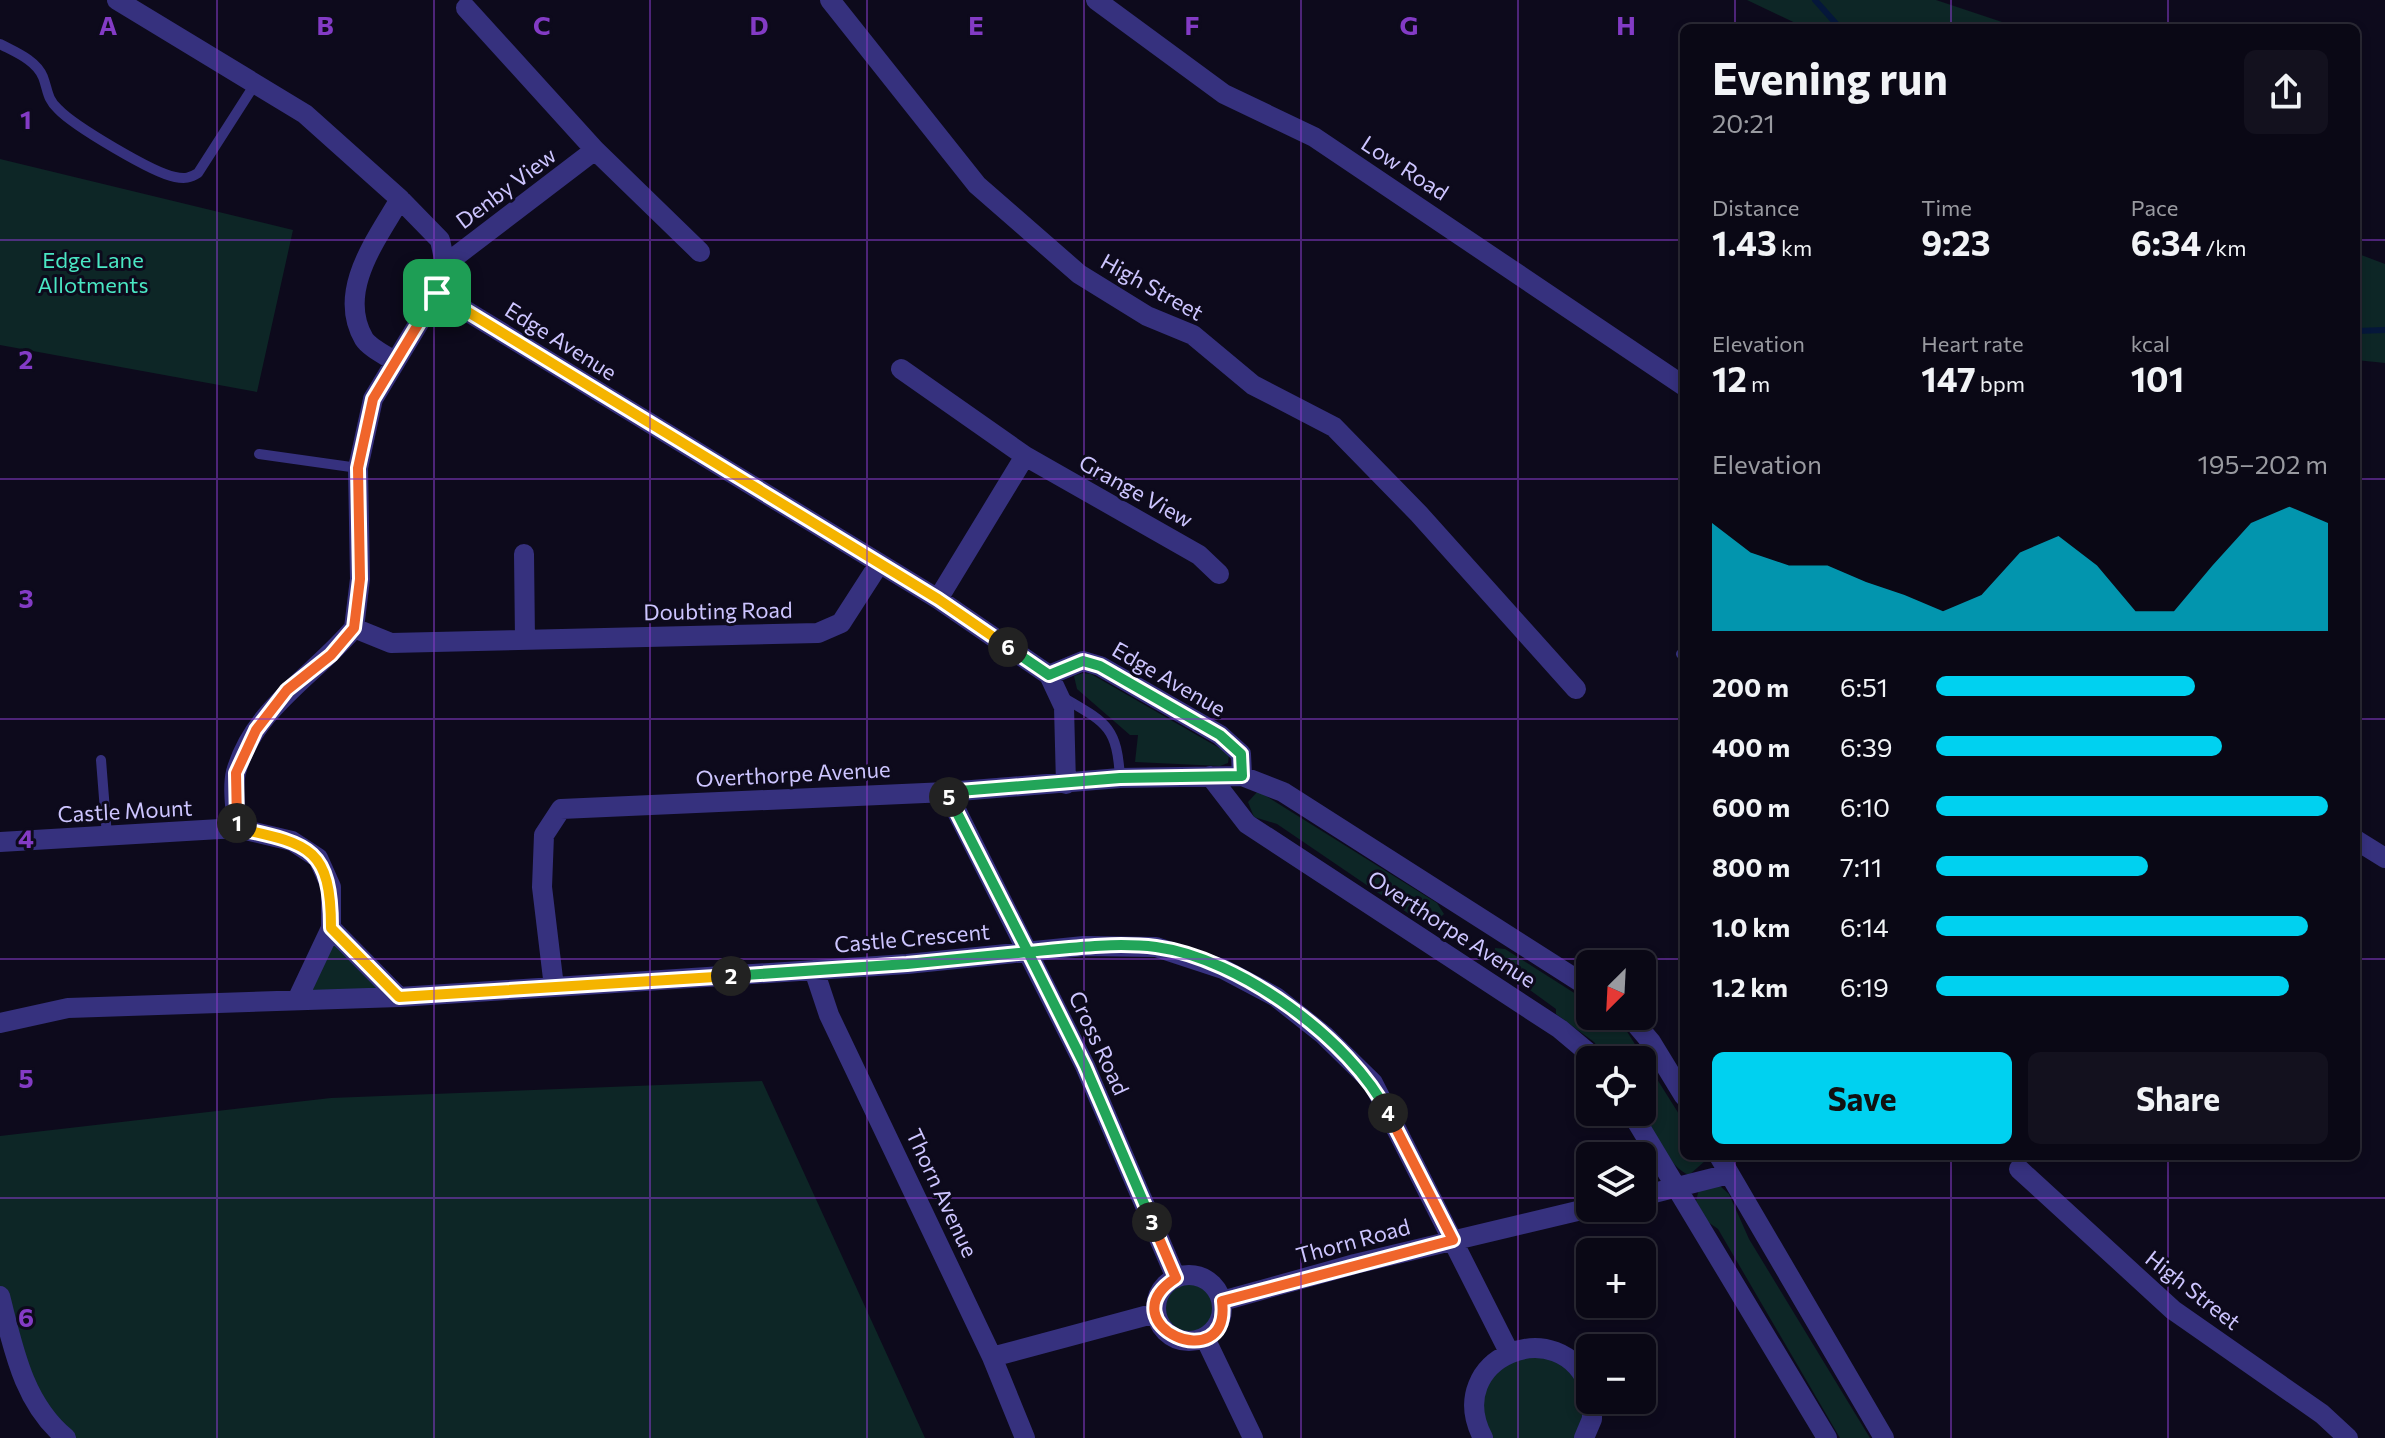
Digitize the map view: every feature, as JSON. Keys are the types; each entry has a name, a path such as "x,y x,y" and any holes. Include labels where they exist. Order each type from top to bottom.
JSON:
{"street":[{"path":"117,0 305,114 400,199 440,240 447,263 437,293 373,399 358,468 360,579 354,628 331,655 287,690 256,730 236,773 237,828"},
{"name":"High Street","path":"830,0 977,185 1079,274 1147,316 1193,335 1253,385 1334,427 1419,514 1576,689"},
{"name":"Low Road","path":"1096,0 1224,94 1314,137 1680,383"},
{"name":"Denby View","path":"466,8 595,150 700,252"},
{"name":"Denby View","path":"447,263 595,150"},
{"path":"394,361 364,340 356,297 364,262 400,199"},
{"name":"Edge Avenue","path":"437,293 938,599 1049,675 1064,707 1066,784"},
{"name":"Grange View","path":"901,369 1025,456 1199,555 1219,574"},
{"path":"938,599 1025,456"},
{"path":"524,554 525,640"},
{"name":"Doubting Road","path":"354,628 391,643 818,633 841,623 879,564"},
{"name":"Edge Avenue","path":"1049,675 1083,661 1100,666 1220,735 1241,754 1242,776"},
{"name":"Overthorpe Avenue","path":"1210,776 1247,824 1560,1029 1580,1046"},
{"name":"Overthorpe Avenue","path":"554,987 542,887 544,835 561,809 947,792 1120,778 1210,776 1242,776 1283,792 1576,979"},
{"name":"Cross Road","path":"947,792 1085,1066 1176,1278"},
{"name":"Castle Mount","path":"0,842 237,828 292,841 318,858 331,887 331,928 297,1000"},
{"path":"2360,842 2385,858"},
{"path":"331,928 399,997"},
{"name":"Castle Crescent","path":"399,997 814,970 1084,946 1156,947 1223,969 1276,997 1324,1035 1373,1083 1509,1352"},
{"name":"Thorn Avenue","path":"814,970 829,1015 992,1357 1025,1438"},
{"path":"0,1023 68,1008 399,997"},
{"path":"1641,1030 1680,1089"},
{"path":"1640,1126 1827,1438"},
{"path":"1656,1192 1677,1187 1724,1165 1884,1438"},
{"name":"High Street","path":"2019,1169 2173,1310 2322,1414 2348,1438"},
{"name":"Thorn Road","path":"1222,1301 1576,1211"},
{"path":"1195,1275 1204,1279 1213,1284 1222,1301 1221,1320 1205,1338 1191,1342 1172,1337 1164,1331 1156,1313 1160,1292 1176,1278 1195,1275"},
{"path":"0,1296 19,1371 39,1405 66,1438"},
{"path":"992,1357 1156,1313"},
{"path":"1205,1338 1253,1438"},
{"path":"1483,1438 1474,1415 1477,1386 1490,1366 1509,1352 1538,1348 1557,1353 1576,1367"},
{"path":"1584,1438 1592,1414"}],"lane":[{"path":"0,44 26,58 42,75 48,99 62,113 173,177 190,178 198,173 255,84"},
{"path":"259,454 358,468"},
{"path":"1059,695 1095,716 1109,730 1118,743 1120,778"},
{"path":"101,760 107,836"}],"green space":[{"path":"1747,0 1936,0 2008,24 1798,24"},
{"name":"Edge Lane Allotments","path":"0,159 293,230 257,392 0,345"},
{"path":"2360,255 2385,264 2385,363 2360,360"},
{"path":"1091,674 1221,749 1229,755 1228,763 1220,766 1135,762 1138,735 1130,735 1077,689 1074,676"},
{"path":"1258,791 1437,903 1444,914 1433,924 1418,920 1277,824 1254,817 1248,802"},
{"path":"331,928 399,997 297,1000"},
{"path":"1495,948 1505,949 1576,994 1576,1029 1556,1014 1556,1009 1493,963"},
{"path":"1578,1030 1626,1030 1636,1046 1597,1046"},
{"path":"1656,1078 1680,1116 1680,1160 1705,1161 1689,1175 1675,1165 1648,1126 1656,1126"},
{"path":"762,1081 925,1438 66,1438 39,1405 0,1296 0,1136 331,1098"},
{"path":"1720,1186 1729,1194 1749,1239 1870,1438 1840,1438 1718,1229 1708,1222 1696,1201 1699,1189"},
{"path":"1182,1275 1196,1275 1208,1280 1217,1289 1222,1308 1220,1321 1213,1332 1196,1341 1182,1341 1170,1336 1161,1327 1156,1315 1156,1301 1161,1289 1170,1280"},
{"path":"1538,1348 1576,1376 1576,1414 1586,1414 1584,1438 1483,1438 1483,1375"}],"waterway":[{"path":"1815,0 1836,24"},
{"path":"2360,331 2385,330"}],"route":[{"path":"437,293 373,399 358,468 360,579 354,628 331,655 287,690 256,730 236,773 237,828 292,841 318,858 331,887 331,928 399,997 907,964 1028,952 1085,1066 1176,1278 1160,1292 1156,1302 1159,1323 1172,1337 1191,1342 1210,1335 1221,1320 1222,1301 1453,1240 1373,1083 1324,1035 1276,997 1189,955 1156,947 1084,946 1028,952 947,792 1120,778 1242,776 1241,754 1220,735 1100,666 1083,661 1049,675 938,599 437,293"}]}
